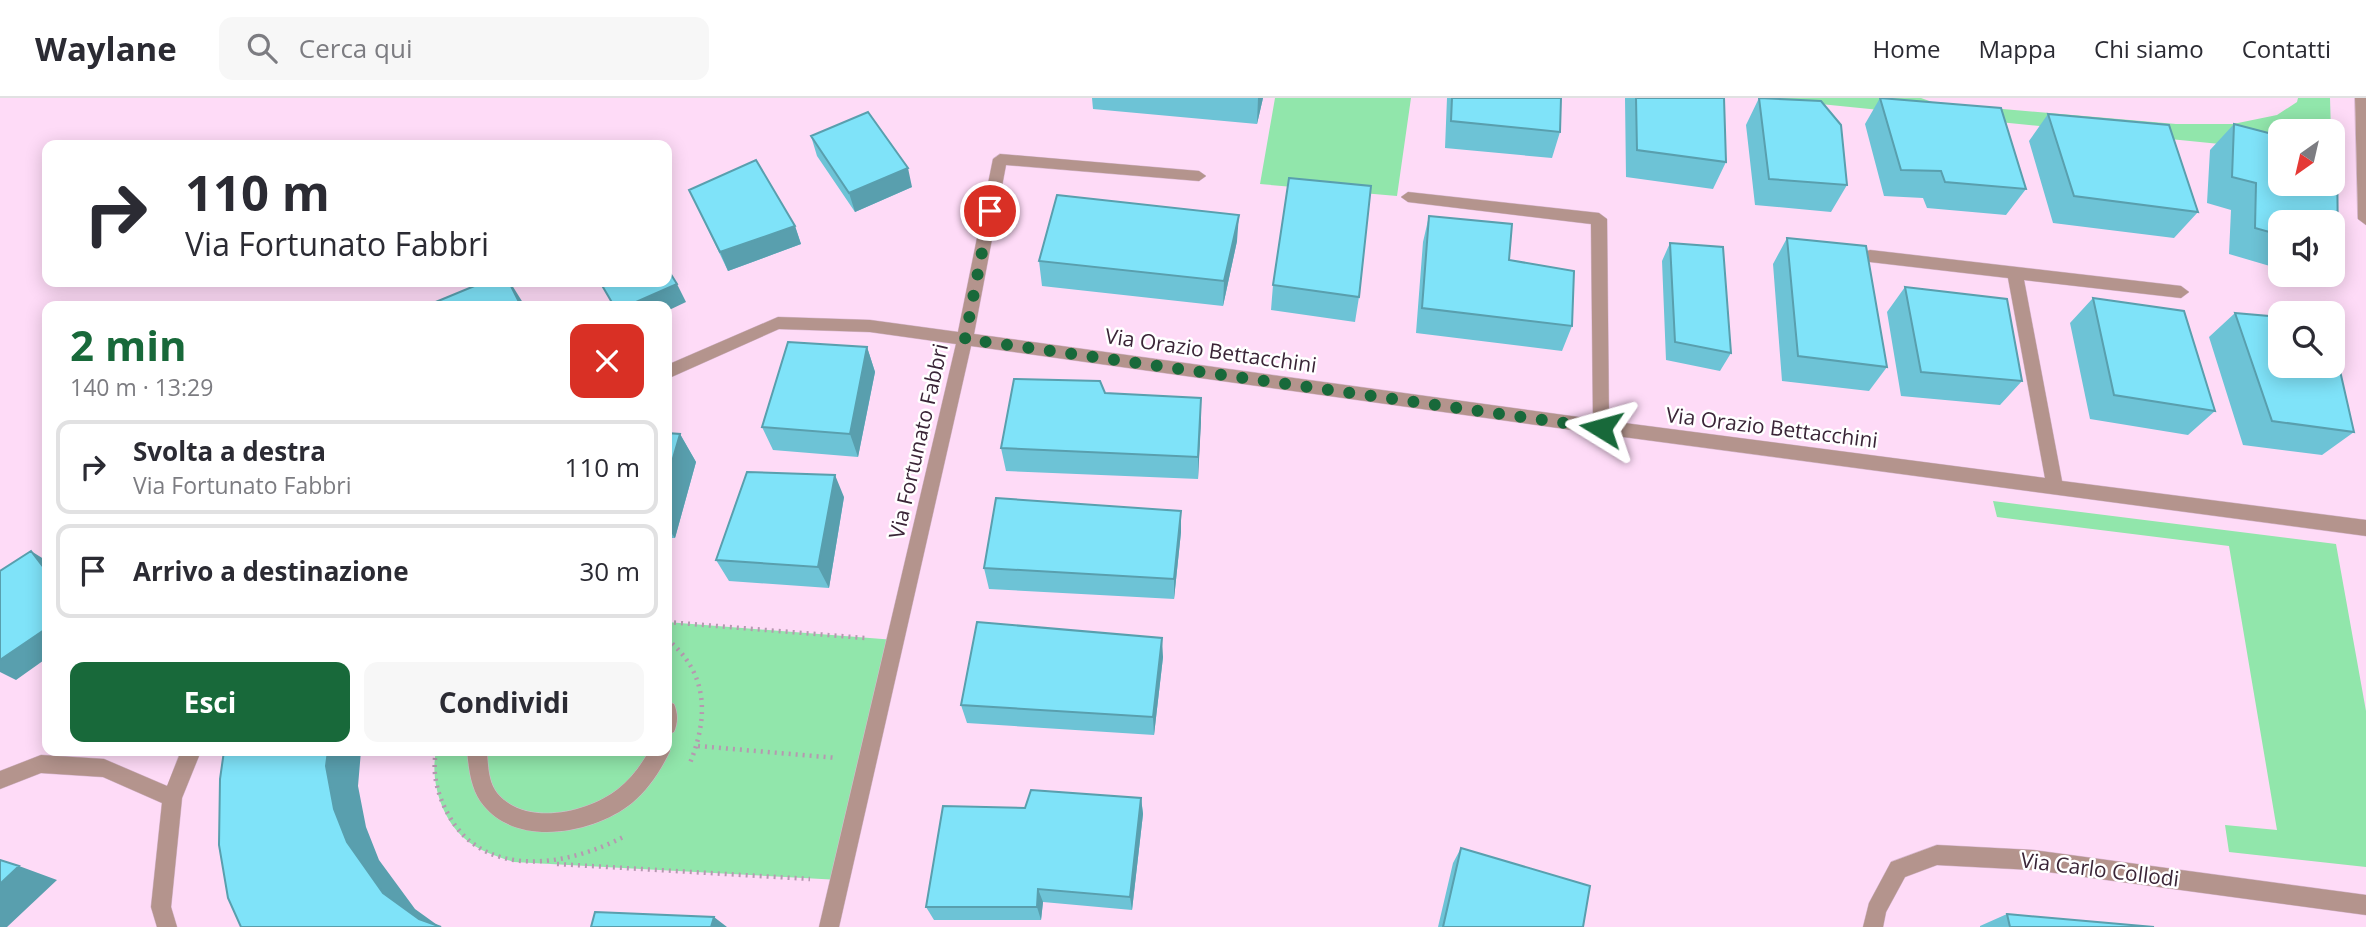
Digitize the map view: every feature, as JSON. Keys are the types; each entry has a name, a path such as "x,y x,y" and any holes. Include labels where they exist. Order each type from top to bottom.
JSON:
{"street":[{"path":"2362,98 2366,219"},
{"name":"Via Fortunato Fabbri","path":"829,927 965,339 1000,159 1199,176"},
{"path":"1408,197 1599,219 1601,428"},
{"path":"1870,256 2181,292"},
{"path":"2015,274 2055,488"},
{"name":"Via Orazio Bettacchini","path":"672,370 778,323 870,326 1601,428 2366,528"},
{"path":"167,927 160,907 172,798 189,756"},
{"path":"477,756 476,767 486,794 505,813 531,823 561,824 593,816 622,799 645,776 657,756"},
{"path":"0,780 41,764 104,768 172,798"},
{"name":"Via Carlo Collodi","path":"1873,927 1876,910 1898,869 1937,855 2093,866 2366,905"}],"path":[{"path":"672,622 895,640"},
{"path":"698,746 867,760"},
{"path":"436,756 436,787 446,816 462,837 486,853"},
{"path":"514,862 840,880"}],"green space":[{"path":"1275,98 1411,98 1397,196 1260,184"},
{"path":"1760,98 1921,98 1935,103 2176,124 2233,124 2277,115 2297,102 2298,98 2330,98 2331,119 2268,119 2268,149"},
{"path":"1993,501 2336,544 2366,711 2366,867 2229,852 2225,825 2277,830 2229,546 1997,517"},
{"path":"672,622 895,640 840,880 514,862 475,846 456,830 439,798 436,756 672,756"}],"building":[{"path":"1452,98 1561,98 1560,132 1451,121"},
{"path":"1636,98 1724,98 1726,162 1637,150"},
{"path":"1759,98 1821,101 1841,125 1847,185 1769,179"},
{"path":"1880,98 2001,108 2026,189 1945,182 1941,171 1901,170"},
{"path":"868,112 908,168 849,193 811,136"},
{"path":"2048,114 2169,125 2198,212 2074,196"},
{"path":"2234,124 2268,133 2268,196 2337,196 2338,210 2268,210 2268,232 2255,228 2256,183 2232,177"},
{"path":"756,160 795,226 720,252 689,190"},
{"path":"1289,178 1371,186 1359,297 1273,285"},
{"path":"1057,195 1239,215 1224,281 1039,261"},
{"path":"1429,216 1512,224 1509,260 1574,271 1572,326 1422,308"},
{"path":"1787,238 1866,246 1887,367 1798,356"},
{"path":"1670,243 1723,247 1731,353 1675,342"},
{"path":"472,287 512,287 518,301 438,301"},
{"path":"603,287 670,287 638,301 611,301"},
{"path":"1905,287 2007,299 2022,381 1921,372"},
{"path":"2093,298 2184,311 2215,411 2114,395"},
{"path":"2235,313 2268,316 2268,378 2342,378 2354,432 2272,421"},
{"path":"788,342 867,347 850,434 762,427"},
{"path":"1014,379 1100,381 1105,393 1201,398 1198,457 1001,448"},
{"path":"672,433 680,434 672,462"},
{"path":"747,472 835,475 818,567 716,560"},
{"path":"996,498 1181,511 1174,579 984,568"},
{"path":"31,551 42,565 42,631 0,660 0,571"},
{"path":"977,622 1162,638 1153,717 961,705"},
{"path":"223,756 327,756 326,766 334,809 347,842 383,893 419,919 441,927 241,927 228,898 219,845 220,779"},
{"path":"1031,790 1141,798 1130,897 1038,889 1037,907 926,907 943,806 1025,808"},
{"path":"1461,848 1590,886 1583,927 1443,927"},
{"path":"0,860 19,866 0,884"},
{"path":"595,912 714,917 711,927 591,927"},
{"path":"2007,914 2154,927 2010,927"}],"route":[{"path":"990,211 965,339 1601,428"}]}
